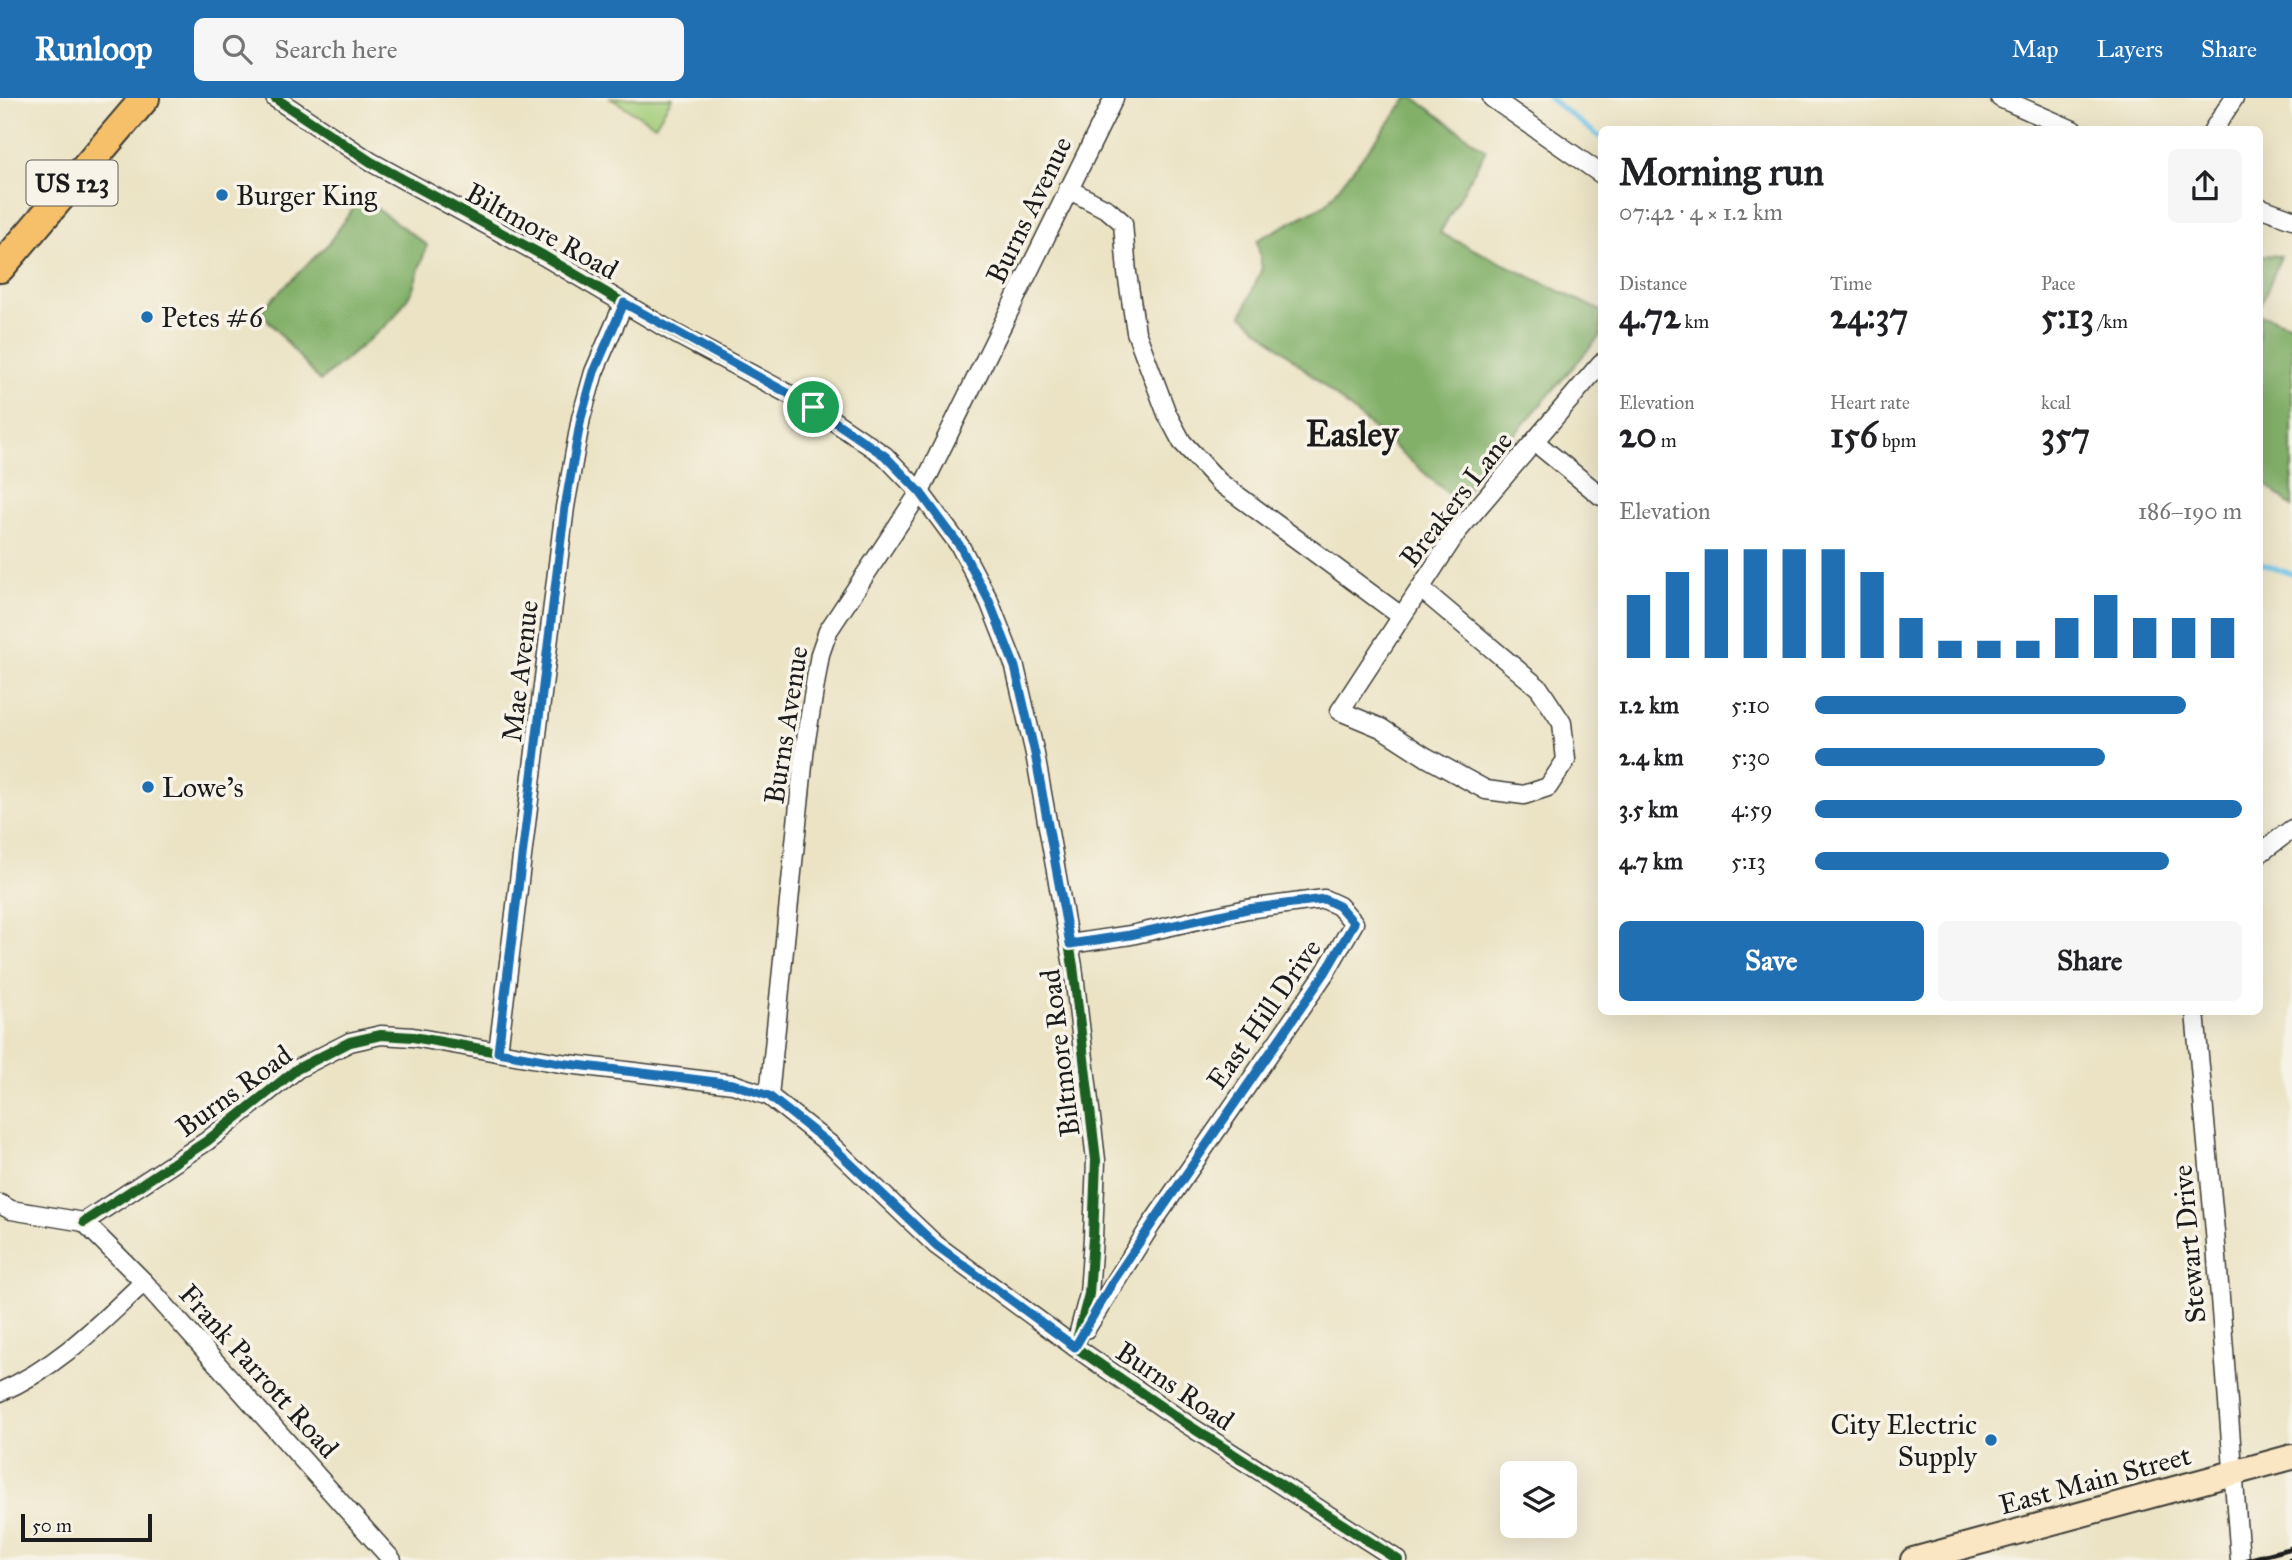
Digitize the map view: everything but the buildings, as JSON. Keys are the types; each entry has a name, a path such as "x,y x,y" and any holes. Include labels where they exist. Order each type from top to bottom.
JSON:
{"highway":[{"name":"US 123","path":"0,268 145,98"}],"main road":[{"name":"East Main Street","path":"1913,1560 2292,1457"}],"street":[{"name":"Biltmore Road","path":"275,98 370,162 813,407 885,456 920,492 960,546 989,601 1015,667 1035,754 1070,944 1096,1160 1094,1238 1088,1294 1075,1347"},
{"name":"Burns Avenue","path":"769,1096 804,746 820,654 828,631 920,492 1114,98"},
{"path":"1492,98 1598,172"},
{"path":"2000,98 2064,126"},
{"path":"2216,126 2234,98"},
{"path":"1068,190 1108,210 1123,223 1136,332 1167,414 1182,442 1219,482 1236,496 1401,616"},
{"path":"2263,208 2292,219"},
{"name":"Mae Avenue","path":"498,1052 568,494 581,418 594,372 624,303"},
{"name":"Breakers Lane","path":"1420,588 1539,688 1562,723 1566,760 1548,787 1524,794 1486,790 1381,728 1339,711 1401,616 1457,532 1598,366"},
{"path":"1535,442 1598,494"},
{"path":"2263,851 2292,829"},
{"name":"East Hill Drive","path":"1070,944 1130,935 1247,909 1324,899 1339,906 1354,923 1325,973 1120,1271 1075,1347"},
{"name":"Stewart Drive","path":"2195,1015 2215,1232 2239,1560"},
{"name":"Burns Road","path":"84,1222 207,1140 298,1069 350,1042 382,1035 413,1037 560,1063 733,1084 769,1096 832,1146 936,1245 1075,1347 1185,1423 1398,1560"},
{"path":"0,1204 11,1210 84,1222"},
{"name":"Frank Parrott Road","path":"84,1222 144,1282 392,1560"},
{"path":"0,1392 37,1374 62,1357 144,1282"}],"green space":[{"path":"610,98 672,98 655,125"},
{"path":"1408,98 1414,98 1486,150 1440,233 1598,310 1598,338 1457,501 1242,315 1262,268 1257,240 1326,204"},
{"path":"361,197 427,245 412,291 393,319 320,381 260,311 328,244"},
{"path":"2263,255 2281,256 2263,300"},
{"path":"2263,315 2292,325 2292,507 2263,482"}],"waterway":[{"path":"1549,98 1598,136"},
{"path":"2263,564 2292,574"}],"railway":[{"path":"2247,1560 2292,1548"}],"cycle path":[{"path":"275,98 371,162 544,256 676,334 813,407 885,456 920,492 960,546 989,601 1015,667 1035,754 1073,966 1096,1160 1089,1294 1075,1347"},
{"path":"84,1222 207,1141 297,1069 350,1042 381,1035 413,1037 560,1063 733,1084 769,1096 832,1146 936,1245 1075,1347 1185,1423 1398,1560"}],"place":[{"name":"Burger King","path":"222,195"},
{"name":"Petes #6","path":"147,317"},
{"name":"Lowe's","path":"148,787"},
{"name":"City Electric Supply","path":"1991,1440"}],"district":[{"name":"Easley","path":"1352,434"}],"route":[{"path":"624,303 813,407 885,456 920,492 960,546 989,601 1015,667 1035,754 1070,944 1130,935 1247,909 1324,899 1339,906 1354,923 1325,973 1112,1283 1075,1347 936,1245 832,1146 769,1096 733,1084 560,1063 498,1052 565,507 581,418 594,372 624,303"}]}
